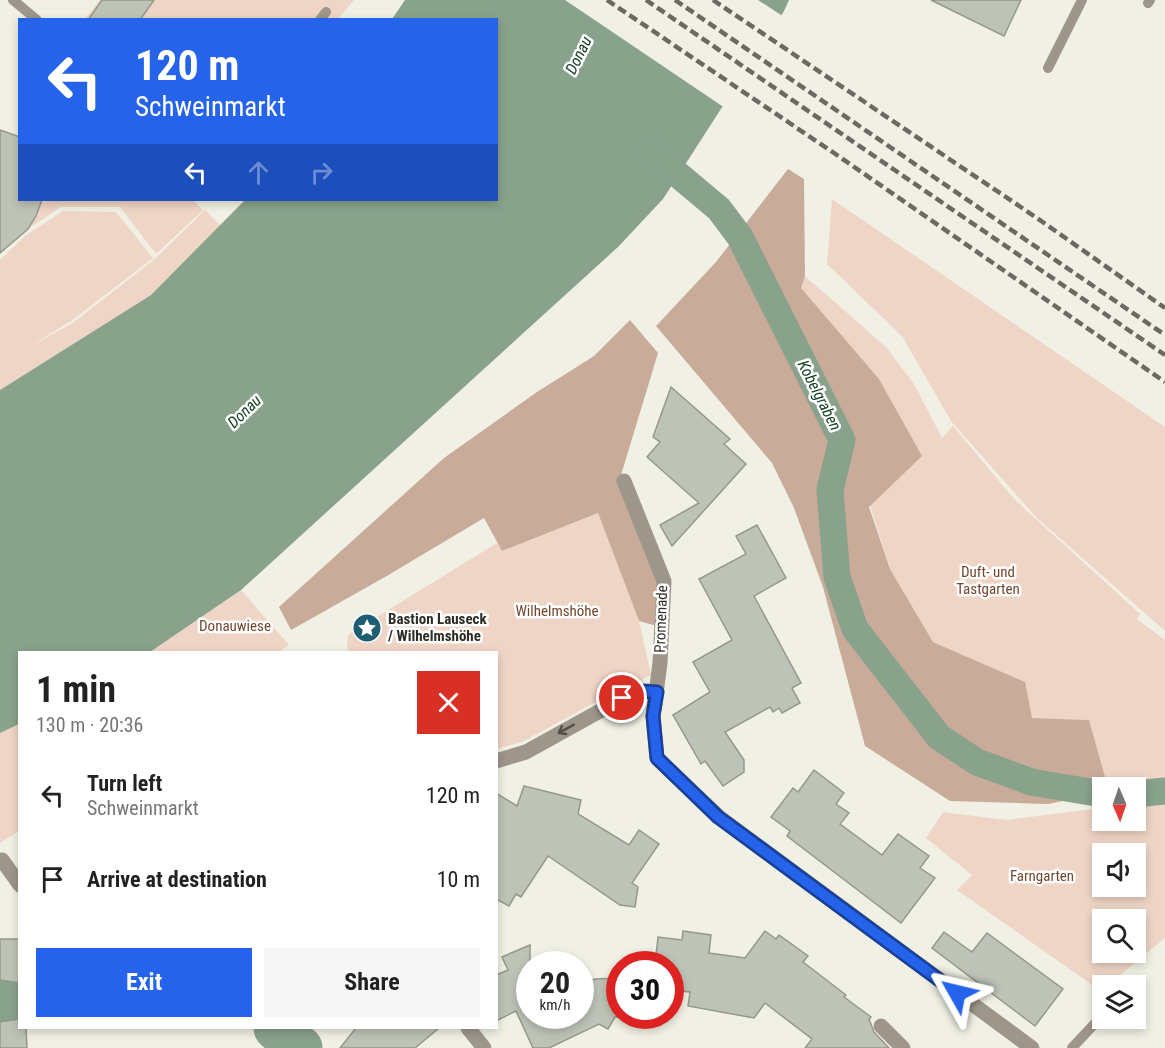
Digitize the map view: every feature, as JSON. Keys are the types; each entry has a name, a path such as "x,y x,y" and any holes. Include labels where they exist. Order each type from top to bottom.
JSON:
{"street":[{"name":"Promenade","path":"624,481 664,581 657,692 653,716 657,758 718,817 1032,1048"},
{"path":"498,760 526,752 636,691 657,692"},
{"path":"2,860 18,882"},
{"path":"881,1026 903,1048"},
{"path":"469,1029 484,1048"}],"lane":[{"path":"13,0 36,18"},
{"path":"1048,68 1082,0"},
{"path":"1072,1048 1092,1027"}],"green space":[{"path":"100,0 354,0 339,18 86,18"},
{"path":"832,199 1165,427 1165,631 1036,517 951,421 902,336 827,264"},
{"path":"47,201 194,201 203,210 156,254 120,207 61,207 28,229 41,203"},
{"path":"205,210 221,226 151,295 0,390 0,260 25,236 63,211 116,212 153,258 71,321 29,347 73,323 156,258"},
{"name":"Duft- und Tastgarten","path":"805,276 886,347 914,384 942,438 953,426 1015,500 1140,614 1137,619 1165,640 1165,785 1146,787 1146,777 1105,777 1089,720 1031,718 1024,682 933,642 890,569 801,287"},
{"name":"Wilhelmshöhe","path":"598,513 639,621 651,675 524,741 498,749 498,651 350,651 347,643 349,634 497,543 503,551"},
{"name":"Donauwiese","path":"241,590 289,645 280,651 151,651"},
{"path":"18,724 18,832 0,843 0,733"},
{"name":"Farngarten","path":"1165,798 1165,938 1146,954 1146,909 1092,909 1092,963 1135,963 1120,975 1092,975 1092,985 957,890 972,875 926,838 943,812 1007,820 1092,809 1092,831 1146,831 1146,801"}],"shaded area":[{"path":"788,169 804,179 805,276 801,288 879,379 922,456 869,507 890,569 933,642 1025,682 1032,718 1089,720 1105,777 1092,777 1092,795 1048,804 950,801 865,746 823,587 794,508 772,463 656,326 716,262"},
{"path":"630,320 658,353 618,485 658,582 657,626 639,621 598,513 502,551 484,518 291,630 279,607 444,458 537,392 594,356"}],"water":[{"name":"Donau","path":"405,0 789,0 663,199 618,247 241,590 151,651 18,651 18,724 0,733 0,390 151,295 244,201 498,201 498,18 393,18"}],"pier":[{"path":"565,0 758,0 784,17 725,108"}],"building":[{"path":"102,0 154,0 141,18 89,18"},
{"path":"931,0 1021,0 1004,36"},
{"path":"0,130 18,136 18,201 42,201 28,229 0,253"},
{"path":"671,387 730,439 724,444 746,464 672,546 660,525 699,503 647,457 660,442 653,437"},
{"path":"757,525 786,578 754,596 801,683 792,688 800,703 782,713 779,708 773,712 770,707 725,732 744,760 744,772 723,786 705,761 701,764 673,715 710,692 693,662 732,640 699,579 746,554 736,536"},
{"path":"814,770 844,793 836,804 849,813 840,824 882,855 898,834 929,856 920,868 935,878 901,923 787,836 790,831 771,817 793,788 798,792"},
{"path":"524,786 581,800 578,814 629,845 639,830 659,844 632,883 638,887 635,907 620,905 548,856 521,897 516,894 509,906 498,900 498,794 517,806"},
{"path":"683,931 711,935 709,953 745,958 765,931 776,939 779,935 808,956 803,962 871,1017 869,1019 874,1032 889,1048 805,1048 812,1039 765,1003 754,1018 688,1006 690,992 684,991 684,951 656,951 658,937 682,940"},
{"path":"944,932 972,952 987,933 1063,989 1035,1026 932,948"},
{"path":"0,939 18,939 18,983 0,980"},
{"path":"530,945 530,951 516,951"},
{"path":"516,951 516,1011 498,1020 498,974 508,970 502,957"},
{"path":"594,979 606,979 606,1028 599,1024 594,1026"},
{"path":"18,1019 18,1029 26,1029 27,1048 0,1048 0,1022"},
{"path":"355,1029 438,1029 415,1048 340,1048"},
{"path":"524,1029 589,1029 549,1048 533,1048"}],"waterway":[{"name":"Kobelgraben","path":"651,152 719,209 740,237 842,440 830,490 837,577 855,629 939,737 977,762 1031,782 1092,792"},
{"name":"Kobelgraben","path":"1146,793 1165,791"},
{"path":"0,1000 18,1001"},
{"path":"277,1029 300,1048"}],"railway":[{"path":"607,0 834,153 1165,382"},
{"path":"646,0 1165,355"},
{"path":"675,0 1165,335"},
{"path":"713,0 1037,218 1165,308"}],"place":[{"name":"Bastion Lauseck / Wilhelmshöhe","path":"367,628"}],"route":[{"path":"622,698 636,691 657,692 653,716 657,758 718,817 957,993"}]}
